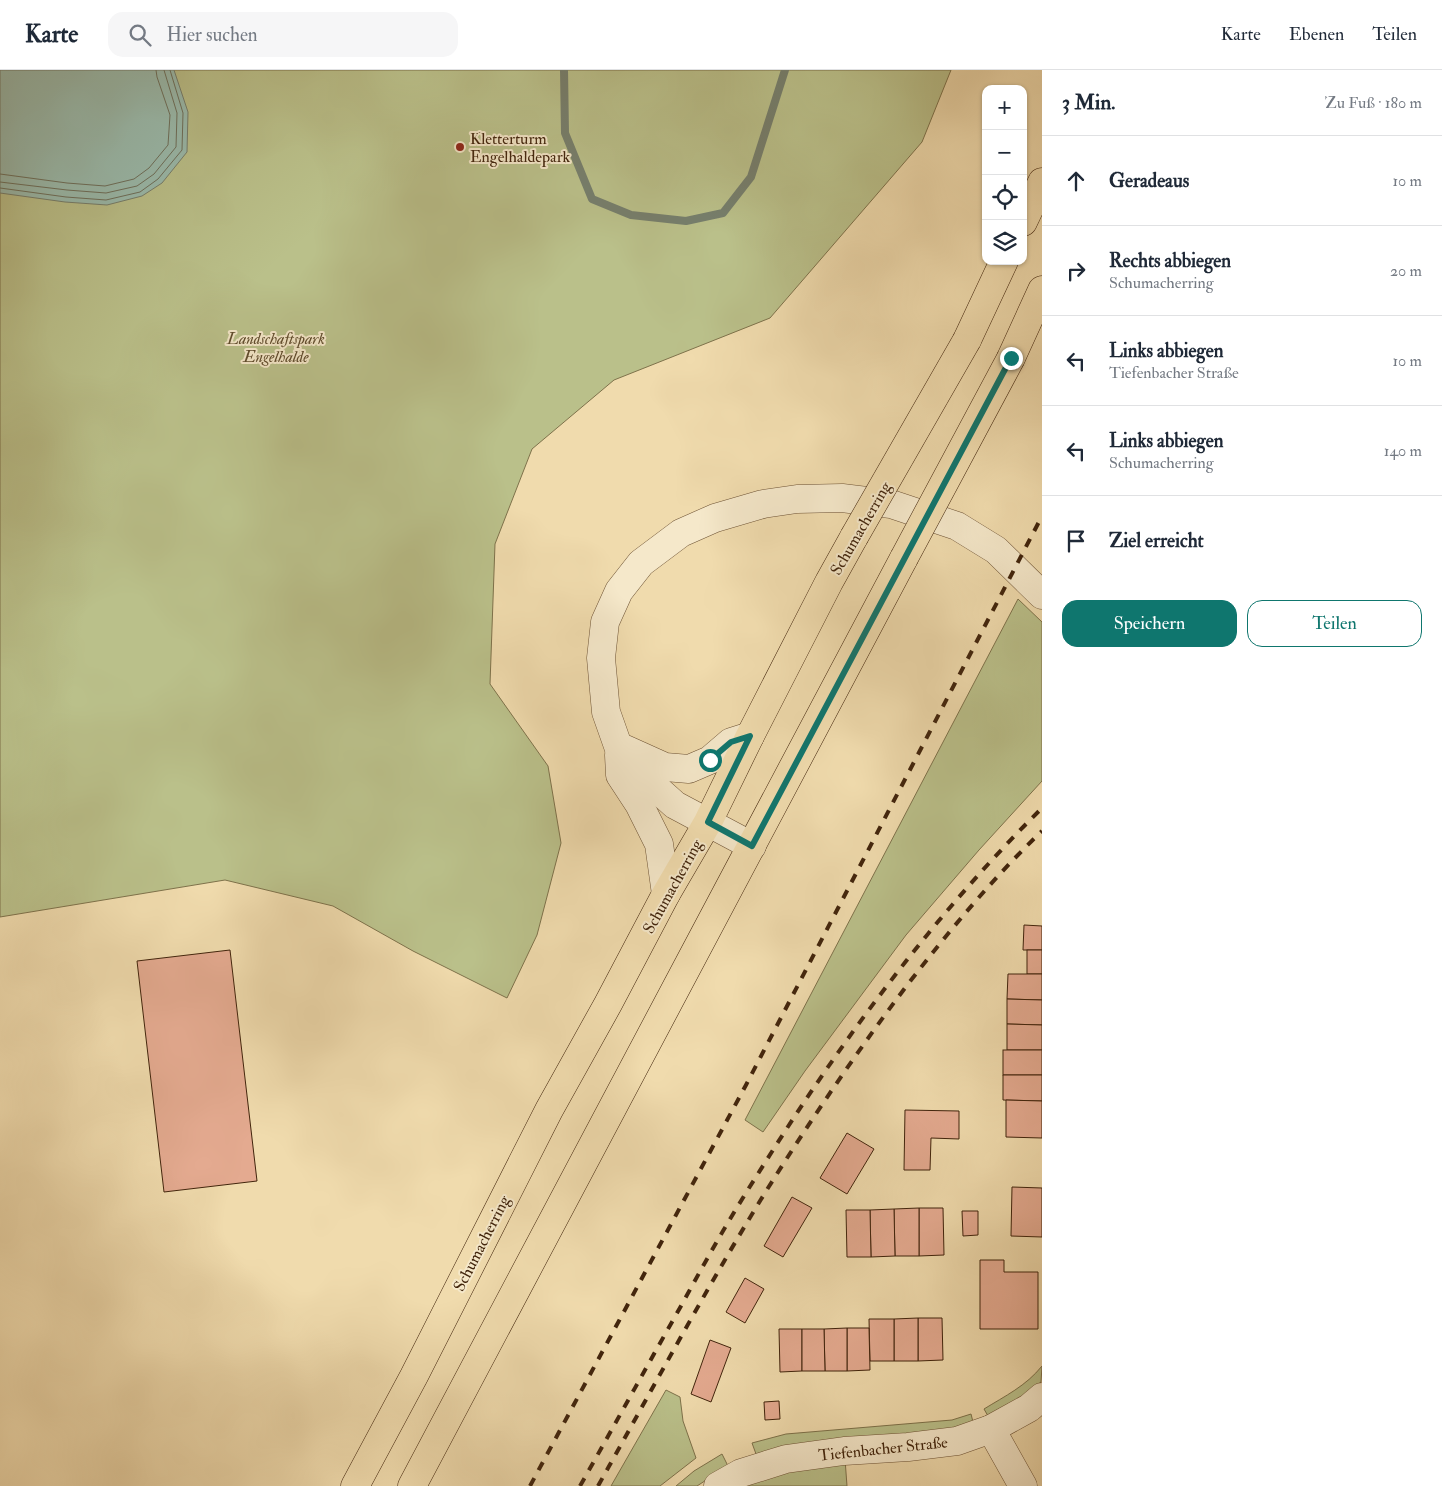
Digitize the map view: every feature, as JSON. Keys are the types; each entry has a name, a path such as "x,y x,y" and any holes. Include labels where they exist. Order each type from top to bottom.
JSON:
{"main road":[{"path":"1024,220 1042,182"},
{"name":"Schumacherring","path":"355,1486 414,1376 548,1110 608,1004 666,894 708,822 829,582 967,340 1002,265"},
{"path":"412,1486 1011,358 1042,290"}],"street":[{"path":"666,894 659,844 639,804 620,775 618,746 606,712 601,658 605,622 619,591 641,563 681,533 715,518 763,504 797,499 842,498 891,504 957,526 996,550 1042,595"},
{"path":"618,746 665,767 689,769 710,760 731,742 750,736"},
{"path":"618,746 638,772 675,806 752,846"},
{"name":"Tiefenbacher Straße","path":"718,1486 742,1473 786,1459 844,1451 908,1447 957,1441 991,1429 1029,1408 1042,1397"},
{"path":"991,1429 1023,1486"}],"green space":[{"name":"Landschaftspark Engelhalde","path":"0,70 951,70 922,142 770,318 614,380 532,449 495,544 490,684 548,766 561,843 537,935 507,998 413,951 333,906 225,880 0,917"},
{"path":"1018,599 1042,622 1042,781 979,850 906,935 805,1071 763,1132 745,1120"},
{"path":"1042,1366 1041,1382 1023,1396 988,1416 984,1409 1022,1385"},
{"path":"666,1390 680,1397 683,1421 696,1458 660,1486 611,1486"},
{"path":"971,1414 973,1422 955,1429 786,1446 756,1454 752,1443 786,1434 952,1420"},
{"path":"722,1454 728,1466 697,1486 676,1486 694,1471"},
{"path":"845,1459 847,1486 737,1486 744,1482"}],"water":[{"path":"0,70 174,70 188,112 187,152 162,183 142,196 107,205 65,202 0,193"}],"building":[{"path":"1024,925 1042,926 1042,950 1023,950"},
{"path":"230,950 257,1181 164,1192 137,961"},
{"path":"1027,950 1042,950 1042,974 1027,974"},
{"path":"1008,974 1042,974 1042,1000 1007,999"},
{"path":"1007,999 1042,1000 1042,1025 1007,1024"},
{"path":"1007,1024 1042,1025 1042,1050 1007,1050"},
{"path":"1003,1050 1042,1050 1042,1075 1003,1075"},
{"path":"1003,1075 1042,1075 1042,1101 1003,1100"},
{"path":"1006,1100 1042,1101 1042,1138 1006,1137"},
{"path":"905,1110 959,1111 959,1139 931,1138 930,1170 904,1170"},
{"path":"847,1133 874,1149 847,1194 820,1178"},
{"path":"1012,1187 1042,1188 1042,1237 1011,1236"},
{"path":"792,1197 812,1208 783,1257 764,1246"},
{"path":"919,1208 943,1208 944,1255 919,1256"},
{"path":"919,1208 919,1256 895,1256 894,1209"},
{"path":"894,1209 895,1256 871,1257 870,1210"},
{"path":"846,1210 870,1210 871,1257 847,1257"},
{"path":"962,1211 978,1211 978,1235 963,1236"},
{"path":"980,1260 1004,1260 1004,1272 1038,1272 1038,1329 980,1329"},
{"path":"745,1278 764,1289 745,1323 726,1312"},
{"path":"918,1318 942,1318 943,1360 918,1361"},
{"path":"918,1318 918,1361 894,1361 894,1319"},
{"path":"869,1319 894,1319 894,1361 870,1361"},
{"path":"847,1328 869,1328 870,1370 847,1371"},
{"path":"847,1328 847,1371 825,1371 824,1329"},
{"path":"779,1329 802,1329 802,1371 780,1372"},
{"path":"802,1329 824,1329 825,1371 802,1371"},
{"path":"710,1340 731,1348 711,1402 691,1394"},
{"path":"779,1401 780,1419 765,1420 764,1402"}],"waterway":[{"path":"564,70 565,133 592,199 631,215 686,221 723,213 751,177 785,70"}],"railway":[{"path":"530,1486 746,1085 1042,516"},
{"path":"580,1486 708,1257 746,1193 820,1079 853,1031 924,938 1001,850 1042,808"},
{"path":"598,1486 724,1261 836,1084 889,1009 940,944 989,886 1042,831"}],"place":[{"name":"Kletterturm Engelhaldepark","path":"460,147"}],"route":[{"path":"710,760 731,742 750,736 708,822 752,846 1011,358"}]}
